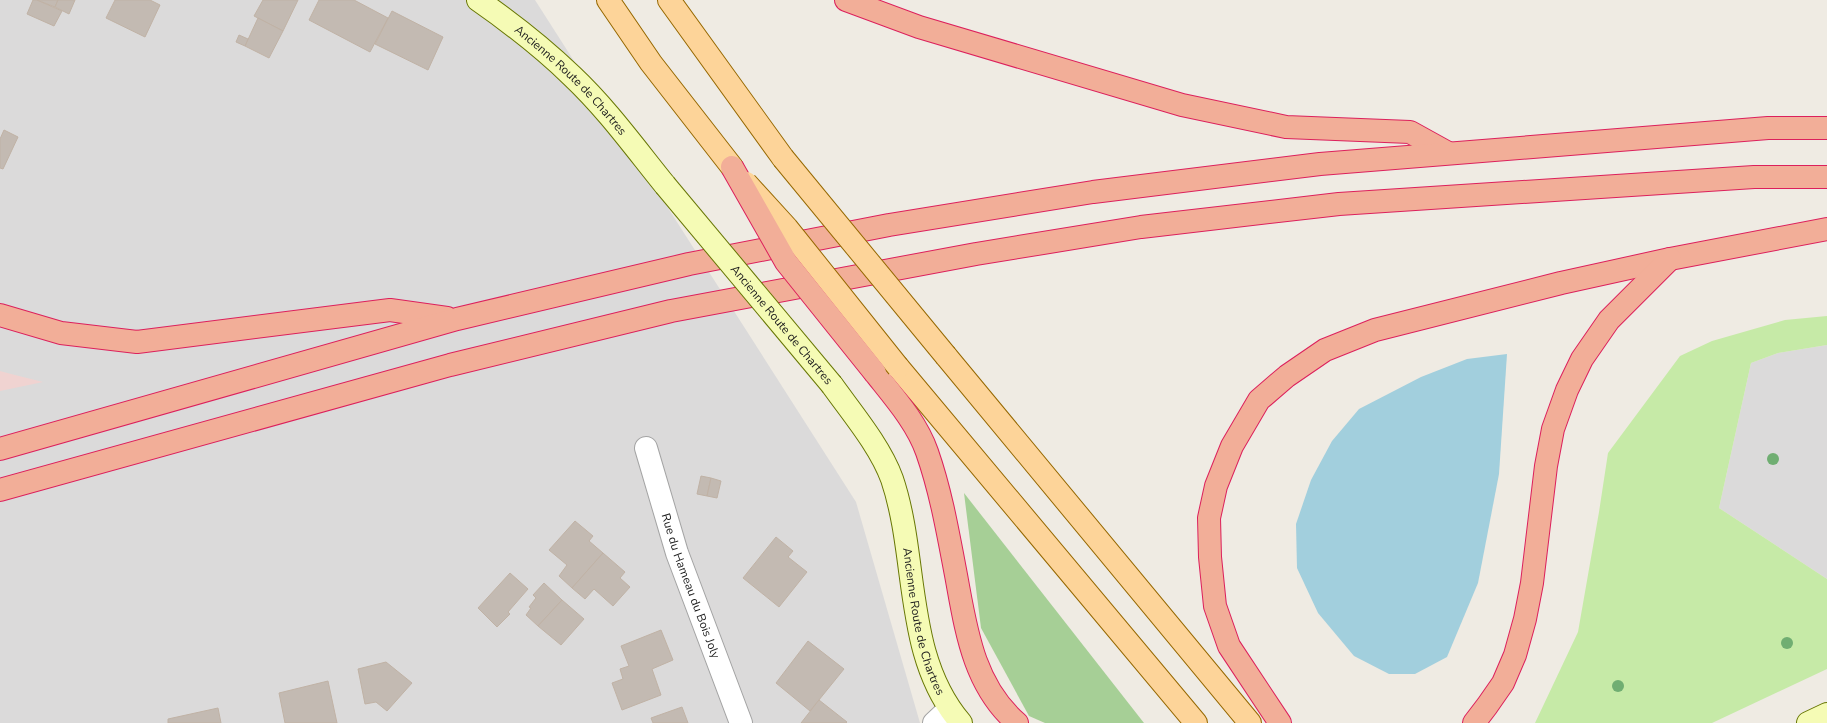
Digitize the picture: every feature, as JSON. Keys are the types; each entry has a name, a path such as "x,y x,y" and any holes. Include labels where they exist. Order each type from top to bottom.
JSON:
{"highway":[{"path":"846,0 919,27 1182,105 1286,127 1410,132 1448,153"},
{"path":"0,449 457,319 689,264 889,225 1101,191 1320,164 1768,128 1827,128"},
{"path":"732,167 786,262 905,410 926,450 941,498 968,636 979,672 993,697 1016,723"},
{"path":"0,490 450,365 671,311 976,254 1141,227 1339,204 1754,177 1827,177"},
{"path":"1278,720 1229,646 1216,606 1210,557 1209,518 1216,486 1232,446 1259,400 1287,376 1325,350 1375,330 1670,259 1827,229"},
{"path":"1474,723 1503,683 1515,655 1525,620 1532,583 1546,466 1554,429 1567,390 1582,359 1609,320 1670,259"},
{"path":"0,315 61,333 137,342 390,310 457,319"}],"main road":[{"name":"Ancienne Route de Chartres","path":"478,0 518,29 573,76 613,120 665,185 832,385 870,438 891,478 901,514 919,631 927,663 948,718"},
{"path":"608,0 651,63 732,167 787,228 898,367 1192,719"},
{"path":"669,0 783,158 1247,720"},
{"path":"1808,723 1827,714"}],"street":[{"name":"Rue du Hameau du Bois Joly","path":"646,448 677,553 741,723"}],"shaded area":[{"path":"0,0 535,0 856,502 920,723 0,723"},
{"path":"1827,345 1827,579 1719,508 1751,363 1778,353"},
{"path":"0,371 11,374 43,382 0,391"}],"green space":[{"path":"1827,316 1827,345 1778,353 1751,363 1719,508 1827,579 1827,669 1712,723 1535,723 1578,632 1608,453 1680,356 1712,341 1785,320"},
{"path":"964,493 1144,723 1045,723 1029,716 981,628"}],"water":[{"path":"1507,354 1499,474 1478,583 1447,657 1415,674 1389,674 1354,656 1318,613 1297,568 1296,524 1311,480 1332,441 1359,409 1421,377 1467,359"}],"building":[{"path":"33,0 37,0 62,11 54,26 27,14"},
{"path":"37,0 58,0 55,7"},
{"path":"58,0 75,0 69,14 55,7"},
{"path":"115,0 150,0 160,5 145,37 106,18"},
{"path":"263,0 298,0 283,31 254,16"},
{"path":"319,0 354,0 388,18 370,52 309,20"},
{"path":"392,11 443,37 428,70 375,44"},
{"path":"258,18 283,31 269,58 245,46"},
{"path":"239,35 248,39 245,46 236,42"},
{"path":"4,130 18,137 3,169 0,168 0,139"},
{"path":"701,476 711,478 707,496 697,494"},
{"path":"711,478 721,481 717,498 707,496"},
{"path":"575,521 593,536 589,541 603,553 572,588 559,576 567,565 549,550"},
{"path":"776,537 793,551 788,557 807,572 779,607 743,578"},
{"path":"603,553 625,572 620,578 630,587 613,606 594,589 585,599 572,588"},
{"path":"510,573 528,589 508,612 510,614 497,627 478,608"},
{"path":"544,583 562,600 538,626 526,615 531,608 529,607 536,598 533,595"},
{"path":"562,600 584,619 561,645 538,626"},
{"path":"661,630 673,660 652,669 661,695 622,710 612,683 623,679 620,669 629,666 621,646"},
{"path":"808,641 844,669 810,711 776,683"},
{"path":"386,662 412,683 387,711 376,702 365,704 358,669"},
{"path":"328,681 337,723 285,723 279,693"},
{"path":"819,700 847,722 801,723"},
{"path":"682,707 688,723 653,723 651,718"},
{"path":"218,708 221,723 168,723 168,719"}]}
